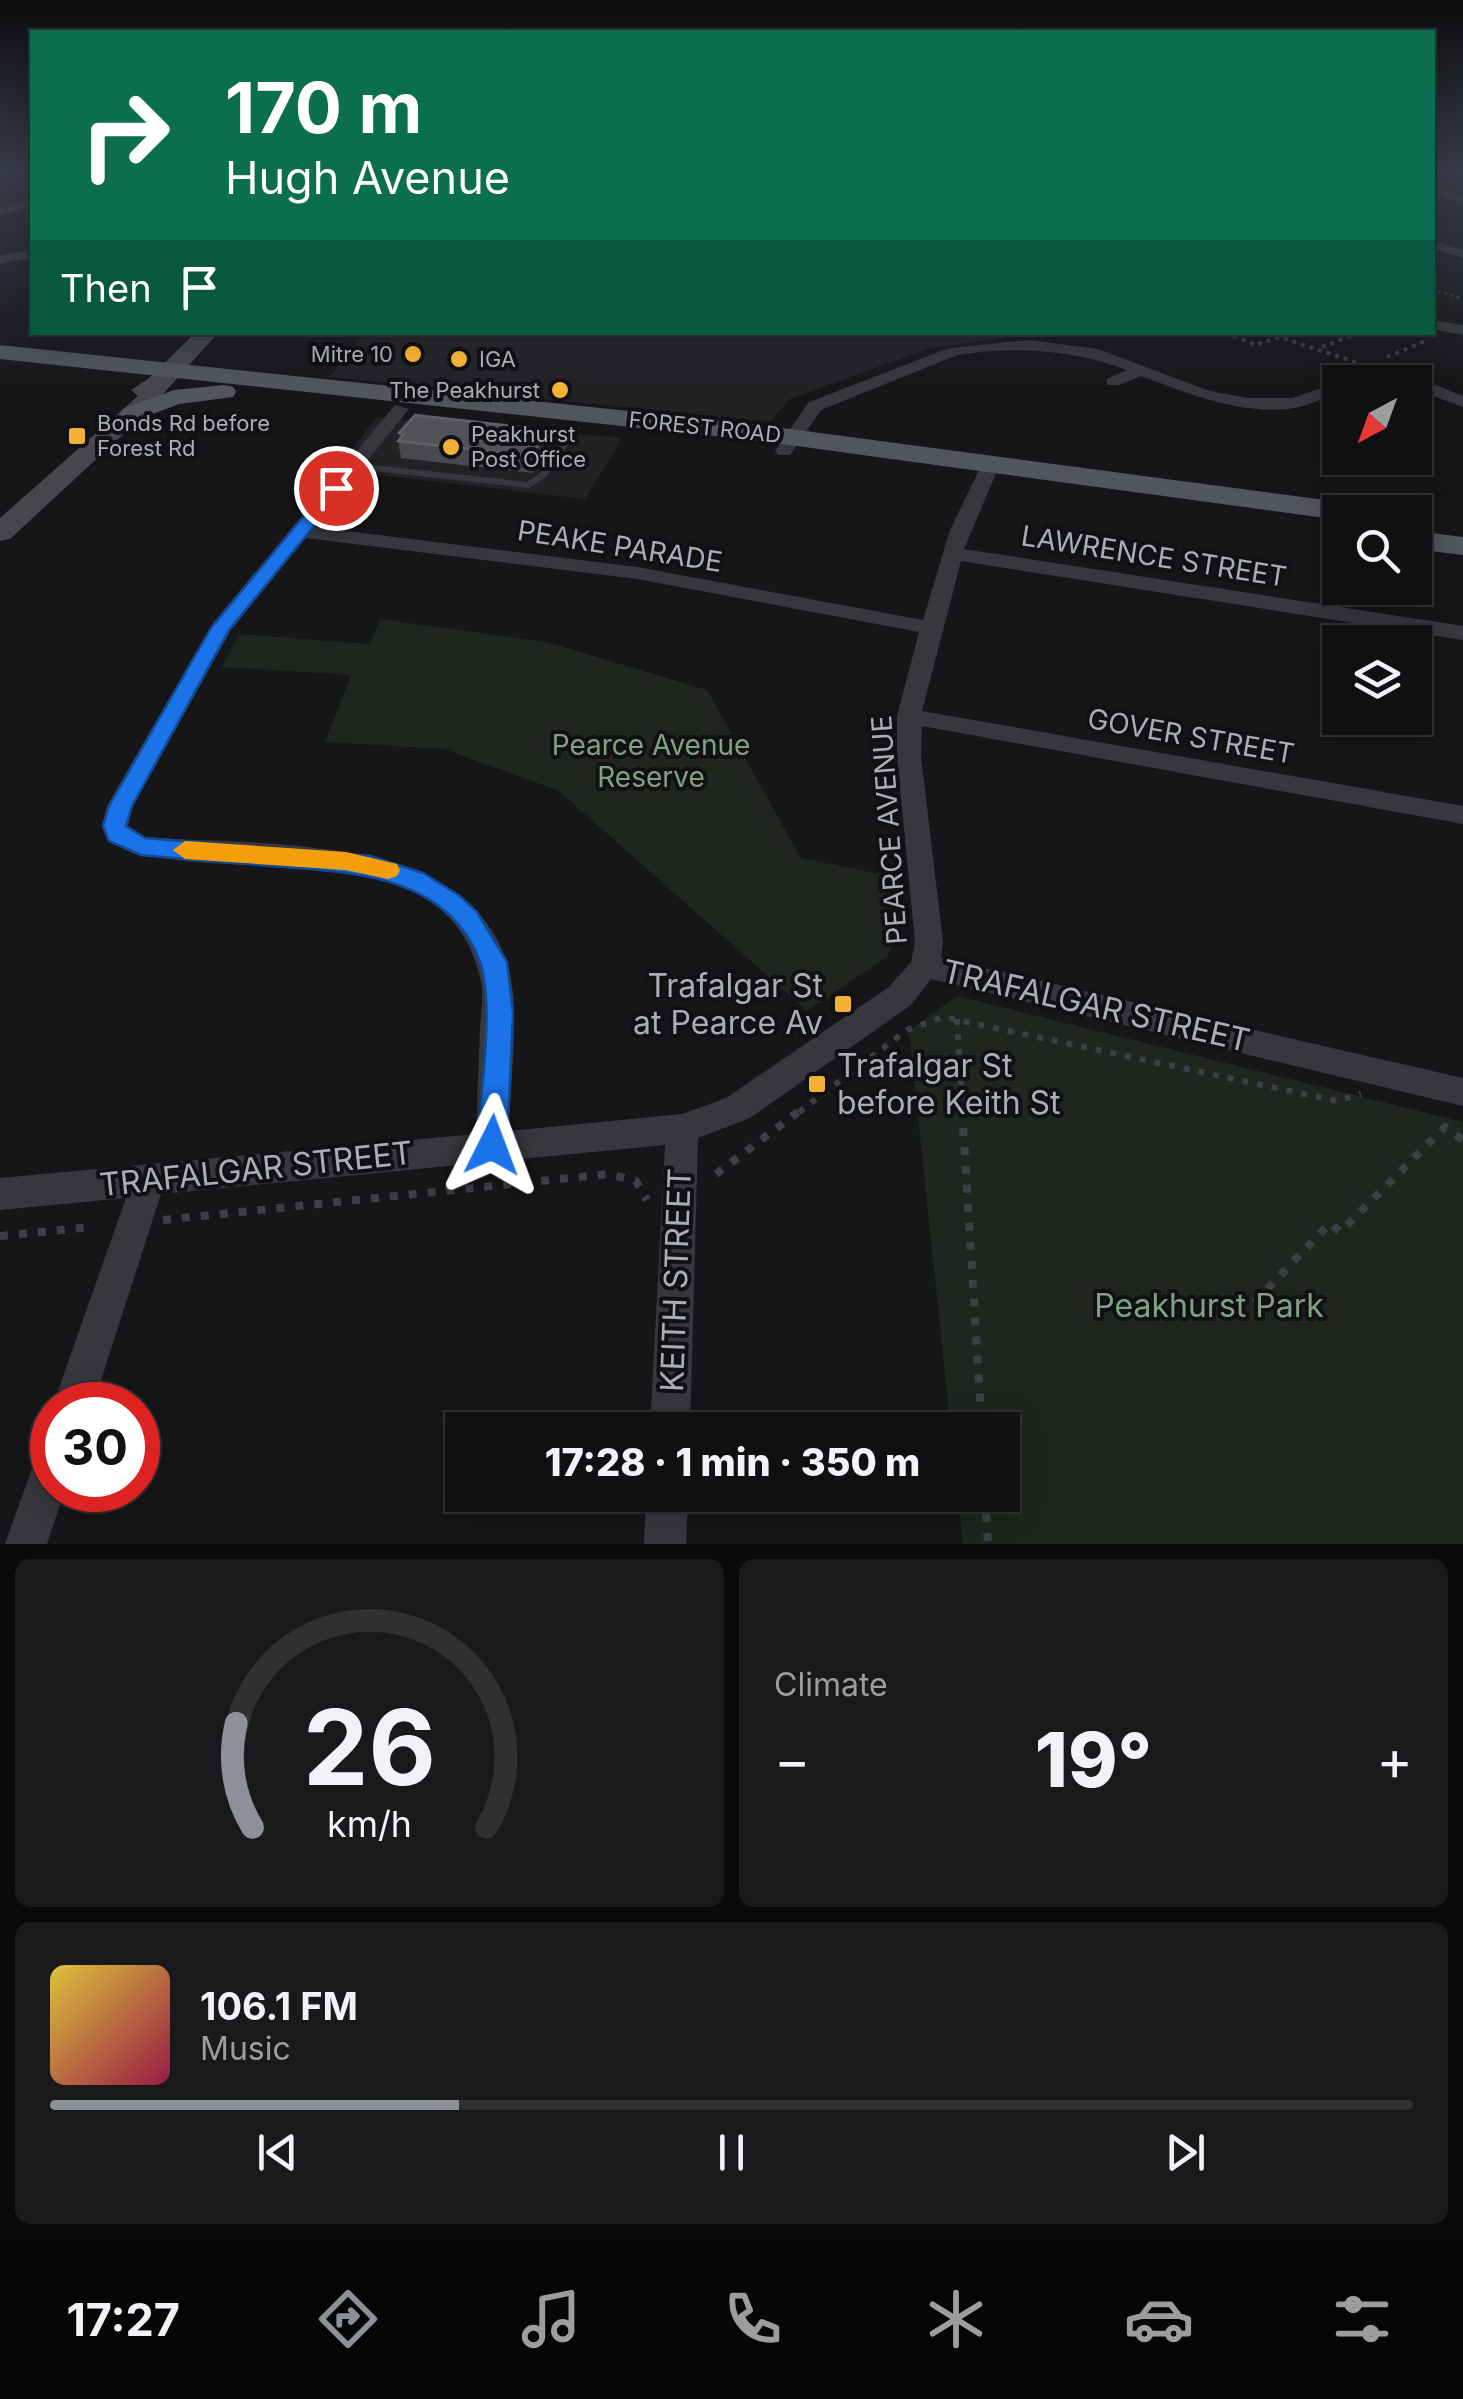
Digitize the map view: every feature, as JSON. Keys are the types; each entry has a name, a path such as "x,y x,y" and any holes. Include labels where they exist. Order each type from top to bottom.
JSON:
{"main road":[{"path":"0,534 66,470 88,458 127,411 156,391 164,376 205,335"},
{"name":"FOREST ROAD","path":"0,352 164,376 788,444 1322,526"},
{"name":"FOREST ROAD","path":"0,366 82,375 164,376 402,418 572,435 788,444"},
{"path":"82,375 116,388 127,411"},
{"path":"127,411 182,395 242,392"},
{"name":"FOREST ROAD","path":"989,472 1322,509"},
{"path":"1432,524 1463,528"},
{"path":"1432,542 1463,546"}],"street":[{"path":"1435,245 1463,254"},
{"path":"0,260 30,254"},
{"path":"1435,325 1463,330"},
{"path":"946,335 954,351"},
{"path":"788,444 815,406 954,351 1010,345 1064,347 1104,354 1218,398 1265,405 1294,403 1322,393"},
{"path":"1113,382 1144,369"},
{"path":"1432,389 1463,402"},
{"path":"402,418 354,466 206,650 120,806 114,826 118,835 141,846 370,865 414,880 451,903 482,940 495,973 499,1013 492,1145"},
{"name":"PEARCE AVENUE","path":"925,966 928,911 909,756 912,687 956,554 960,530 989,472"},
{"name":"PEAKE PARADE","path":"300,531 636,573 930,628"},
{"name":"LAWRENCE STREET","path":"956,554 1463,633"},
{"name":"GOVER STREET","path":"909,716 1463,816"},
{"name":"TRAFALGAR STREET","path":"0,1194 682,1129 715,1119 748,1102 900,996 925,966 1463,1092"},
{"name":"KEITH STREET","path":"671,1412 682,1129"},
{"path":"81,1382 149,1180"},
{"path":"26,1544 37,1512"},
{"path":"665,1544 666,1512"}],"lane":[{"path":"547,440 572,435"},
{"path":"354,466 529,485 540,480 572,435"}],"path":[{"path":"1435,290 1463,300"},
{"path":"1231,335 1255,345 1280,336 1362,365"},
{"path":"1319,348 1353,335"},
{"path":"1376,361 1430,341 1425,335"},
{"path":"957,1018 981,1412"},
{"path":"716,1174 908,1030 930,1019 957,1018 1337,1101 1362,1094 1380,1098"},
{"path":"1263,1316 1252,1304 1330,1223 1340,1232 1445,1127 1463,1140"},
{"path":"160,1220 610,1174 636,1180 643,1188 648,1209"},
{"path":"0,1236 92,1227"},
{"path":"986,1512 988,1544"}],"shaded area":[{"path":"364,335 1022,335 928,349 790,399 770,422 329,377"},
{"path":"377,417 622,438 585,499 336,470"}],"green space":[{"name":"Pearce Avenue Reserve","path":"380,619 546,642 707,690 801,858 890,876 898,934 887,957 807,1011 559,791 444,749 325,742 351,675 222,667 239,634 370,644"},
{"name":"Peakhurst Park","path":"957,996 1463,1122 1463,1544 963,1544 960,1512 1020,1512 1020,1412 949,1412 909,1031"}],"building":[{"path":"415,415 549,430 531,456 398,441 404,434 399,433"}],"slow traffic":[{"path":"185,850 346,861 388,870"}],"place":[{"name":"Mitre 10","path":"413,354"},
{"name":"IGA","path":"459,359"},
{"name":"The Peakhurst","path":"560,390"},
{"name":"Bonds Rd before Forest Rd","path":"77,436"},
{"name":"Peakhurst Post Office","path":"451,447"},
{"name":"Trafalgar St at Pearce Av","path":"843,1004"},
{"name":"Trafalgar St before Keith St","path":"817,1084"}],"route":[{"path":"336,488 220,628 120,806 114,826 118,835 141,846 370,865 414,880 451,903 482,940 493,962 497,985 492,1145"}]}
